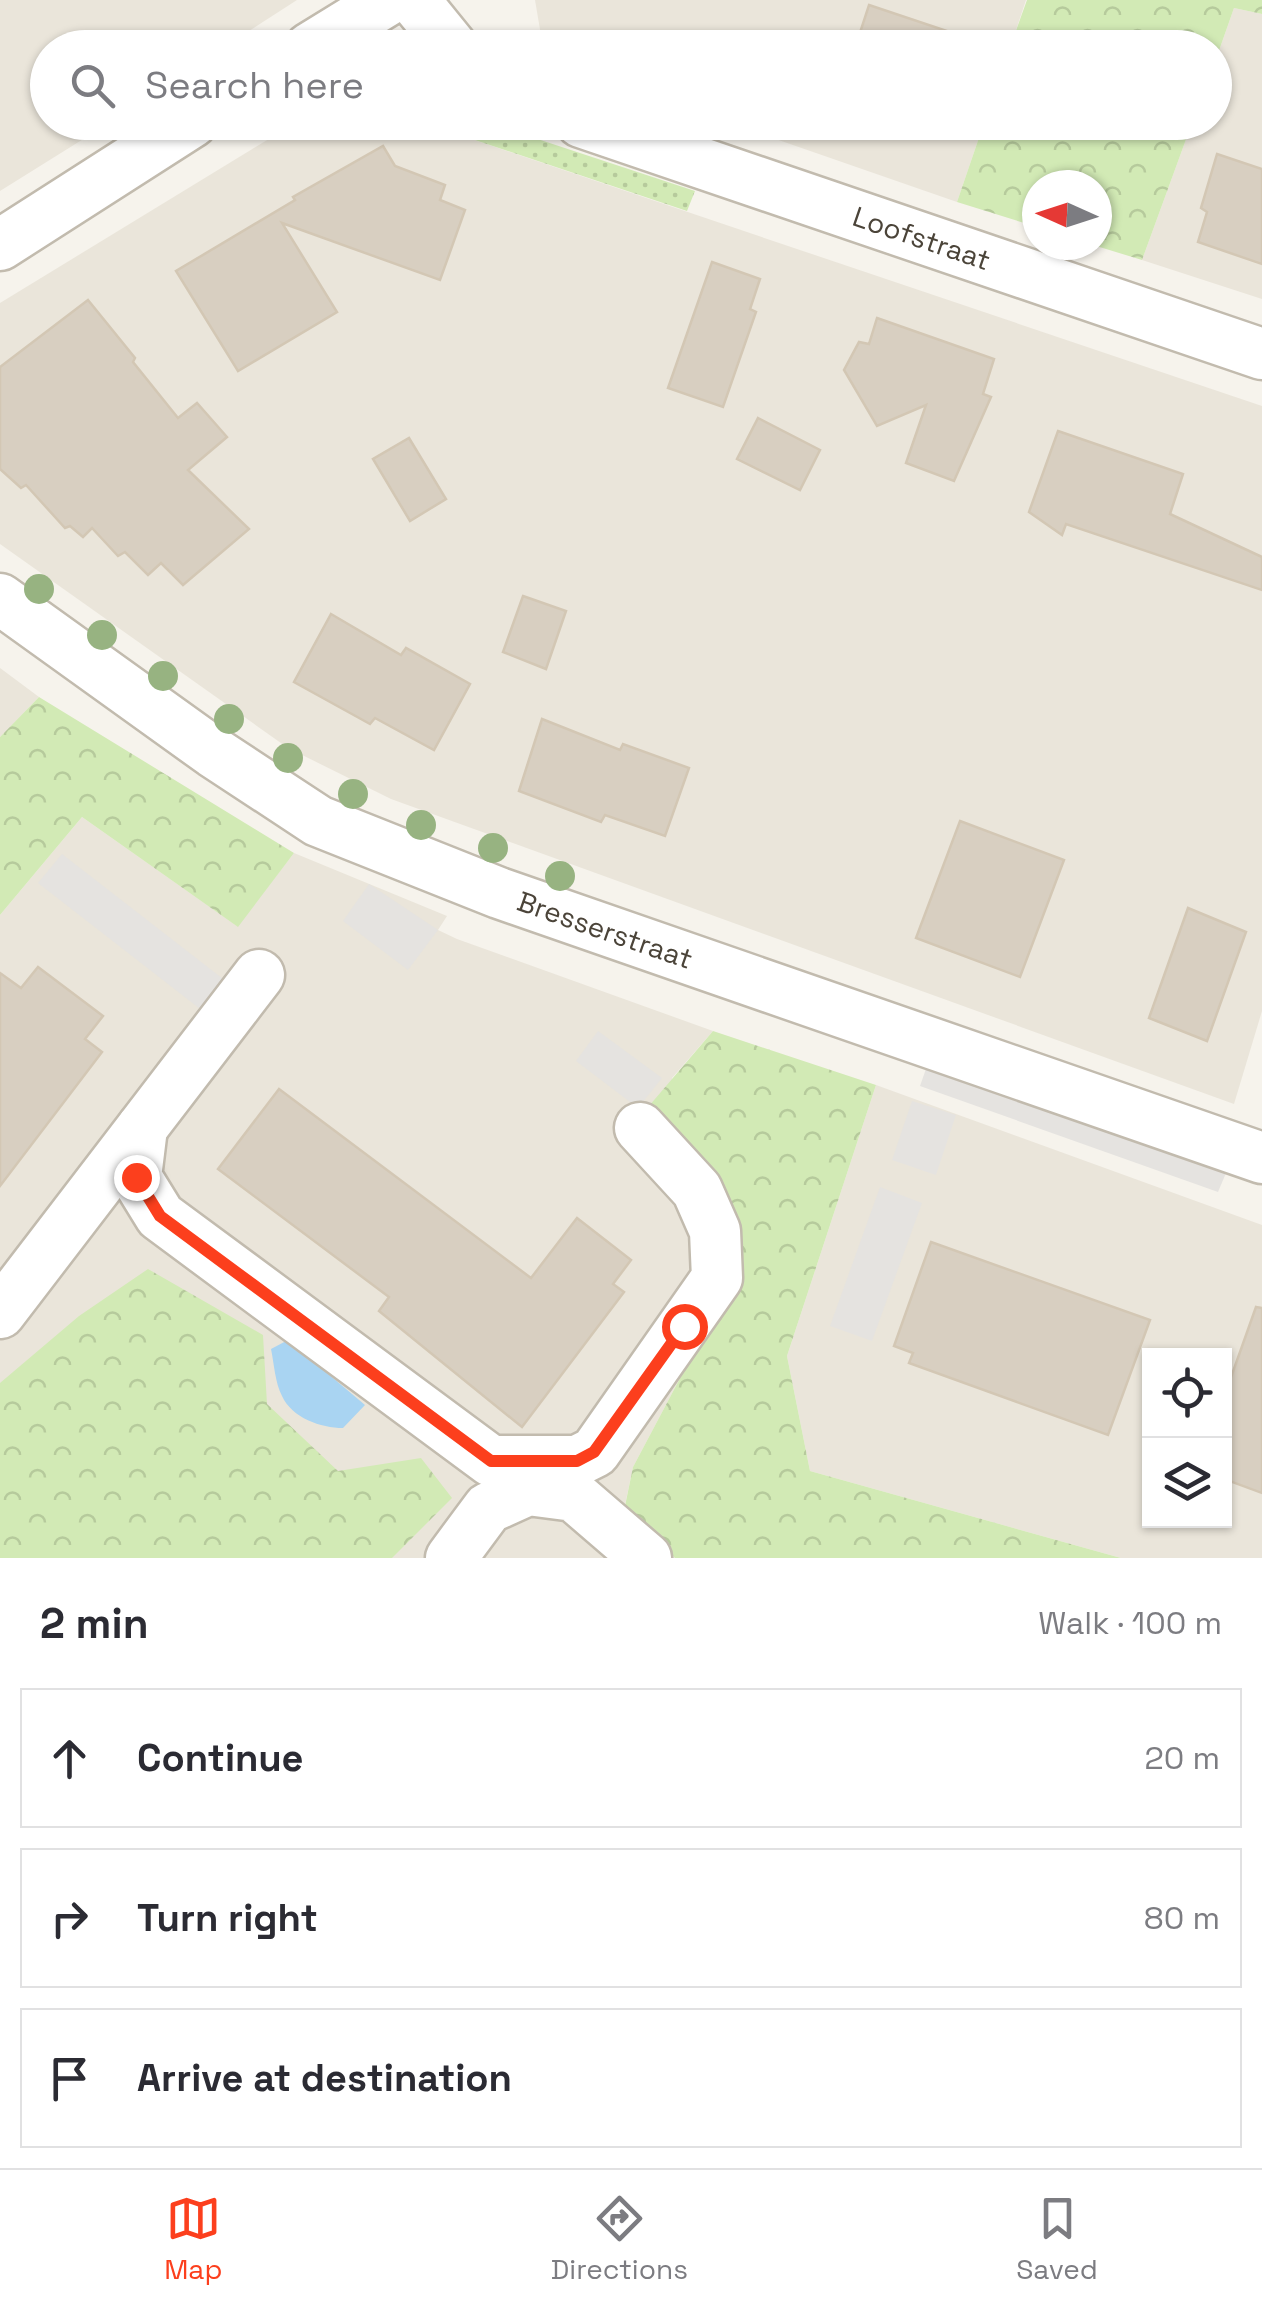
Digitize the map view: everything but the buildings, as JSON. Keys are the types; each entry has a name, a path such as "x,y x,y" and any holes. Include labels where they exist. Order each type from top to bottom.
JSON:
{"street":[{"path":"339,30 388,0"},
{"path":"414,0 438,30"},
{"path":"0,245 164,140"},
{"name":"Loofstraat","path":"634,140 1262,354"},
{"name":"Bresserstraat","path":"0,599 213,752 318,821 499,893 1262,1158"},
{"path":"0,1312 259,975"},
{"path":"142,1128 136,1177 160,1216 491,1461 577,1461 594,1452 717,1278 715,1230 697,1190 640,1128"},
{"path":"451,1558 488,1508 528,1490 574,1496 646,1558"}],"shaded area":[{"path":"0,0 297,0 250,30 30,30 30,140 82,140 0,191"},
{"path":"535,0 1026,0 1016,30 540,30"},
{"path":"1234,8 1262,14 1262,299 1142,260 1186,140 1232,140 1232,30 1226,30"},
{"path":"267,140 474,140 1262,406 1262,1011 1234,1104 391,799 288,748 0,544 0,303"},
{"path":"779,140 978,140 957,202"},
{"path":"0,668 39,697 0,737"},
{"path":"82,817 237,926 294,853 447,916 438,930 457,939 713,1031 672,1078 732,1280 633,1467 625,1505 675,1558 0,1558 0,915"},
{"path":"62,854 227,982 204,1012 38,883"},
{"path":"369,884 438,930 408,970 343,921"},
{"path":"598,1031 662,1078 638,1108 576,1061"},
{"path":"927,1066 1226,1173 1218,1192 920,1086"},
{"path":"876,1085 1262,1225 1262,1558 1121,1558 810,1471 787,1356"},
{"path":"912,1101 956,1115 936,1175 892,1160"},
{"path":"880,1187 922,1203 872,1341 830,1326"}],"green space":[{"path":"1027,0 1262,0 1262,14 1234,8 1226,30 1016,30"},
{"path":"475,140 540,140 695,191 687,211"},
{"path":"978,140 1186,140 1142,260 1112,251 1112,170 1022,170 1022,222 957,202"},
{"path":"39,697 294,853 238,927 82,817 0,915 0,737"},
{"path":"713,1031 876,1085 787,1356 810,1471 1121,1558 675,1558 625,1506 633,1467 732,1280 643,1113"},
{"path":"148,1269 263,1335 267,1404 338,1471 421,1458 452,1498 392,1558 0,1558 0,1383 79,1316"}],"water":[{"path":"288,1340 365,1405 343,1428 308,1420 282,1396 271,1349"}],"route":[{"path":"136,1177 160,1216 491,1461 577,1461 594,1452 684,1326"}]}
